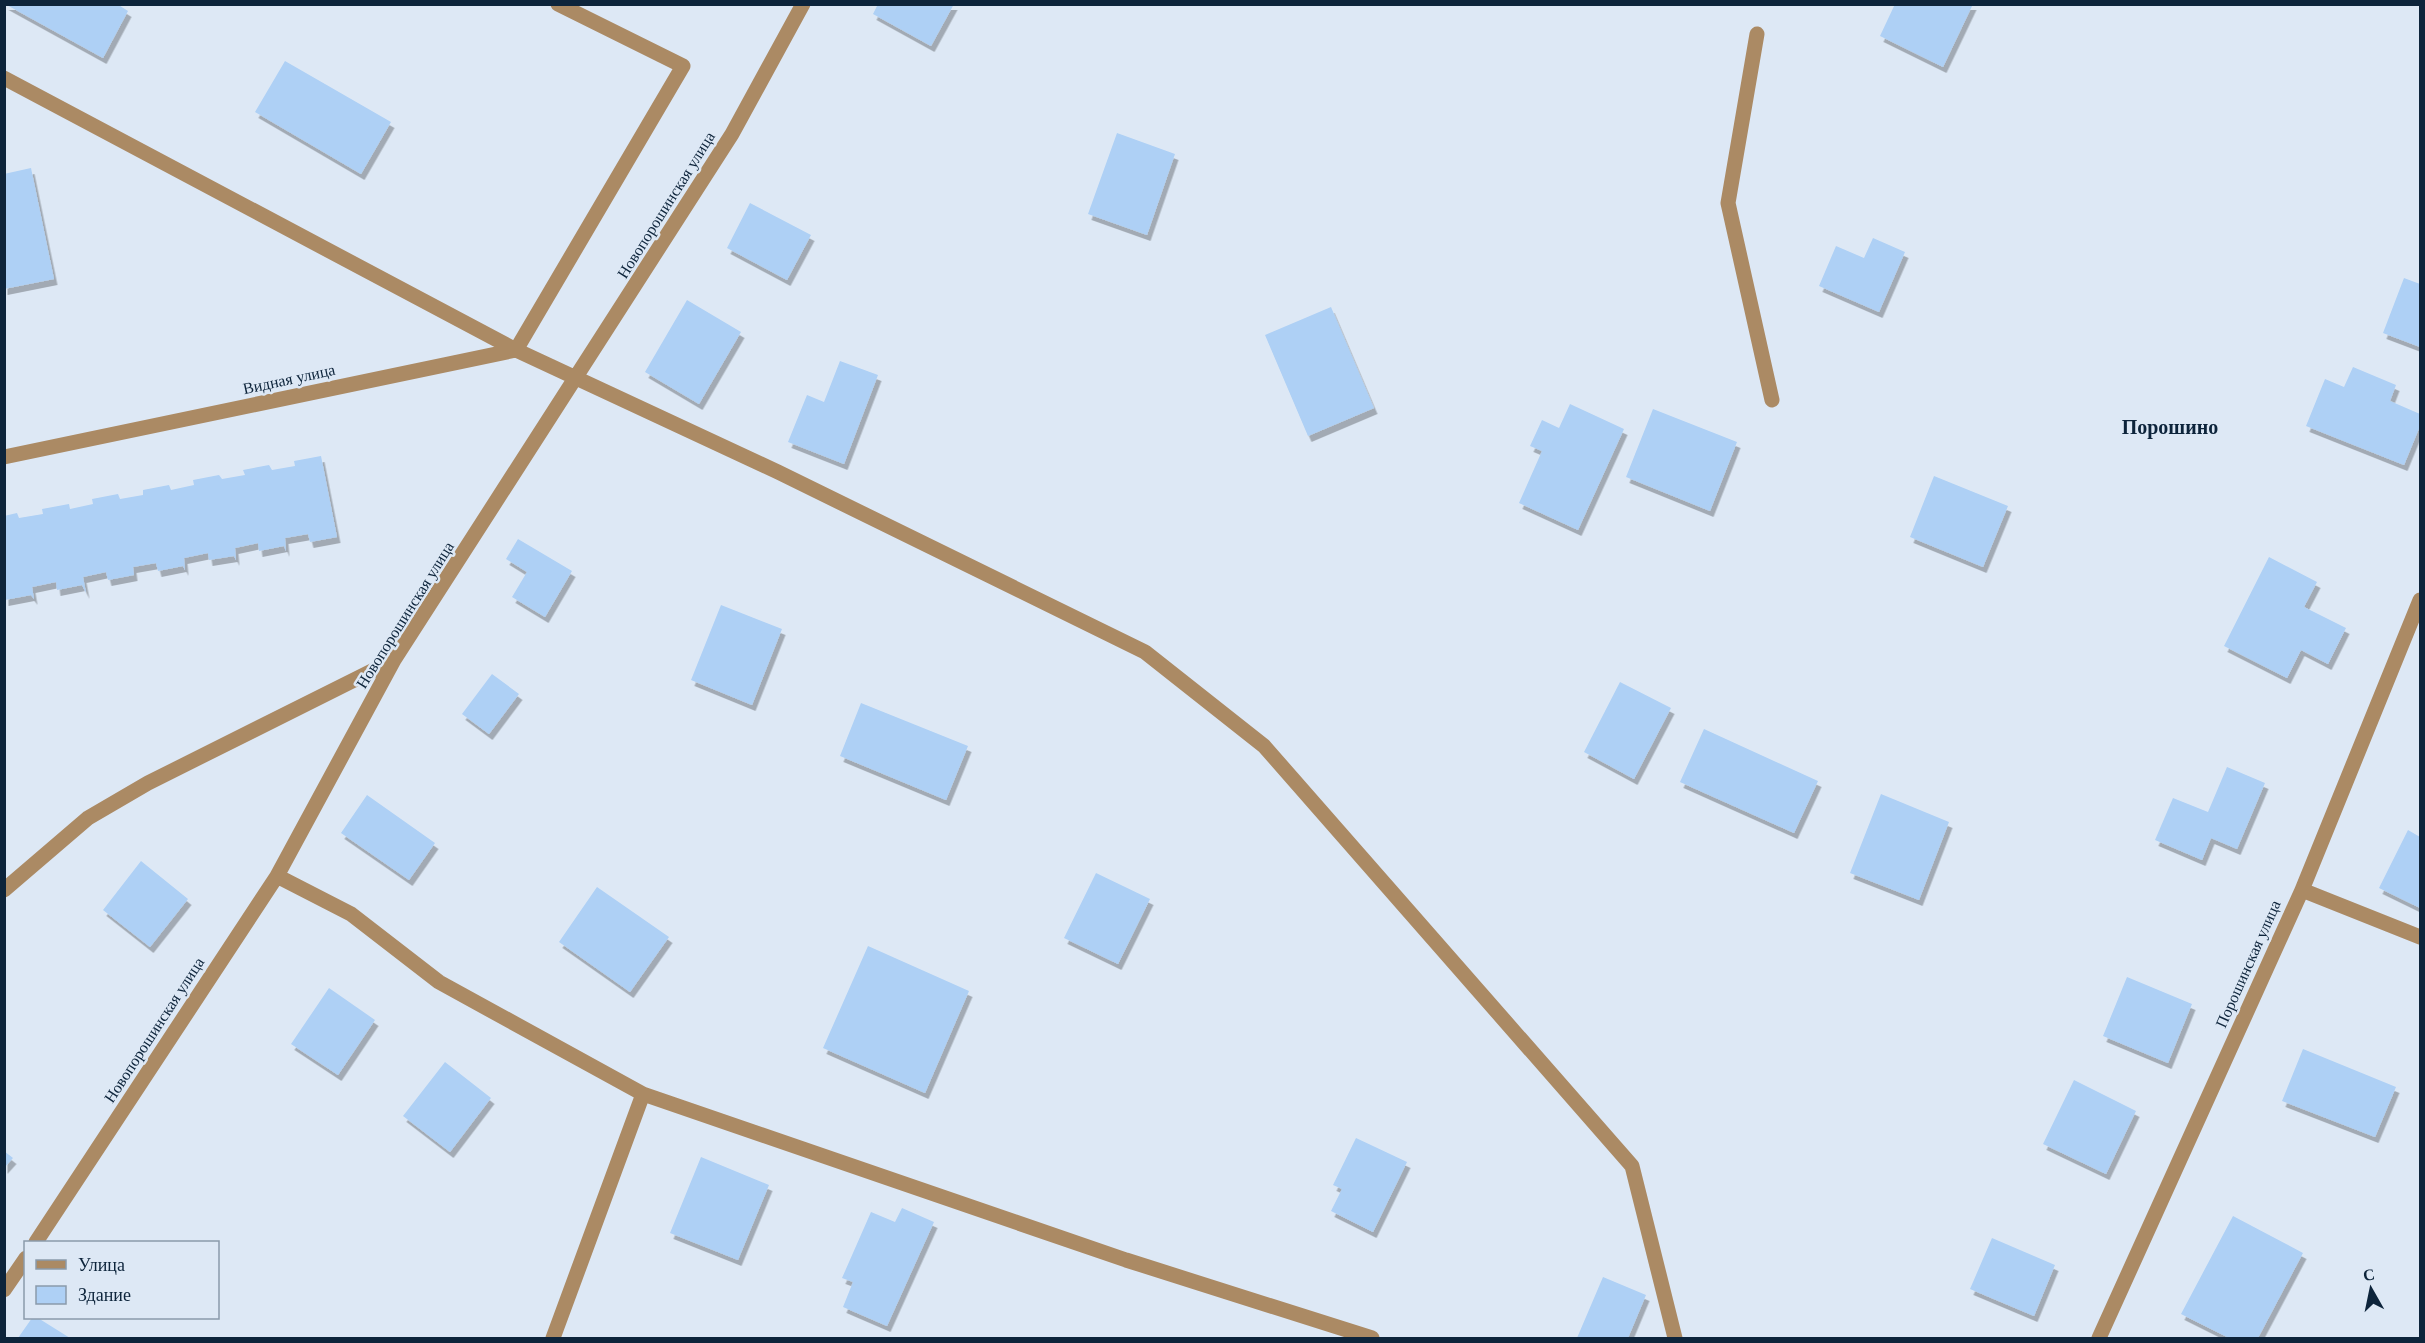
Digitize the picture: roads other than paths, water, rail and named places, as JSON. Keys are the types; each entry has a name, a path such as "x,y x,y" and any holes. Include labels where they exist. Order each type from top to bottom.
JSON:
{"street":[{"path":"516,350 683,66 558,4"},
{"name":"Новопорошинская улица","path":"37,1241 277,876 394,660 578,378 732,134 803,4"},
{"path":"1756,34 1728,203 1772,400"},
{"path":"4,78 516,350 778,472 1145,652 1264,746 1632,1166 1675,1338"},
{"name":"Видная улица","path":"4,458 516,350"},
{"name":"Порошинская улица","path":"2099,1338 2302,890 2421,600"},
{"path":"4,890 88,818 148,783 394,660"},
{"path":"277,876 351,914 439,982 644,1094 1126,1260 1372,1338"},
{"path":"2302,890 2421,937"},
{"path":"553,1338 644,1094"},
{"path":"4,1290 24,1261"}],"district":[{"name":"Порошино","path":"2170,427"}]}
